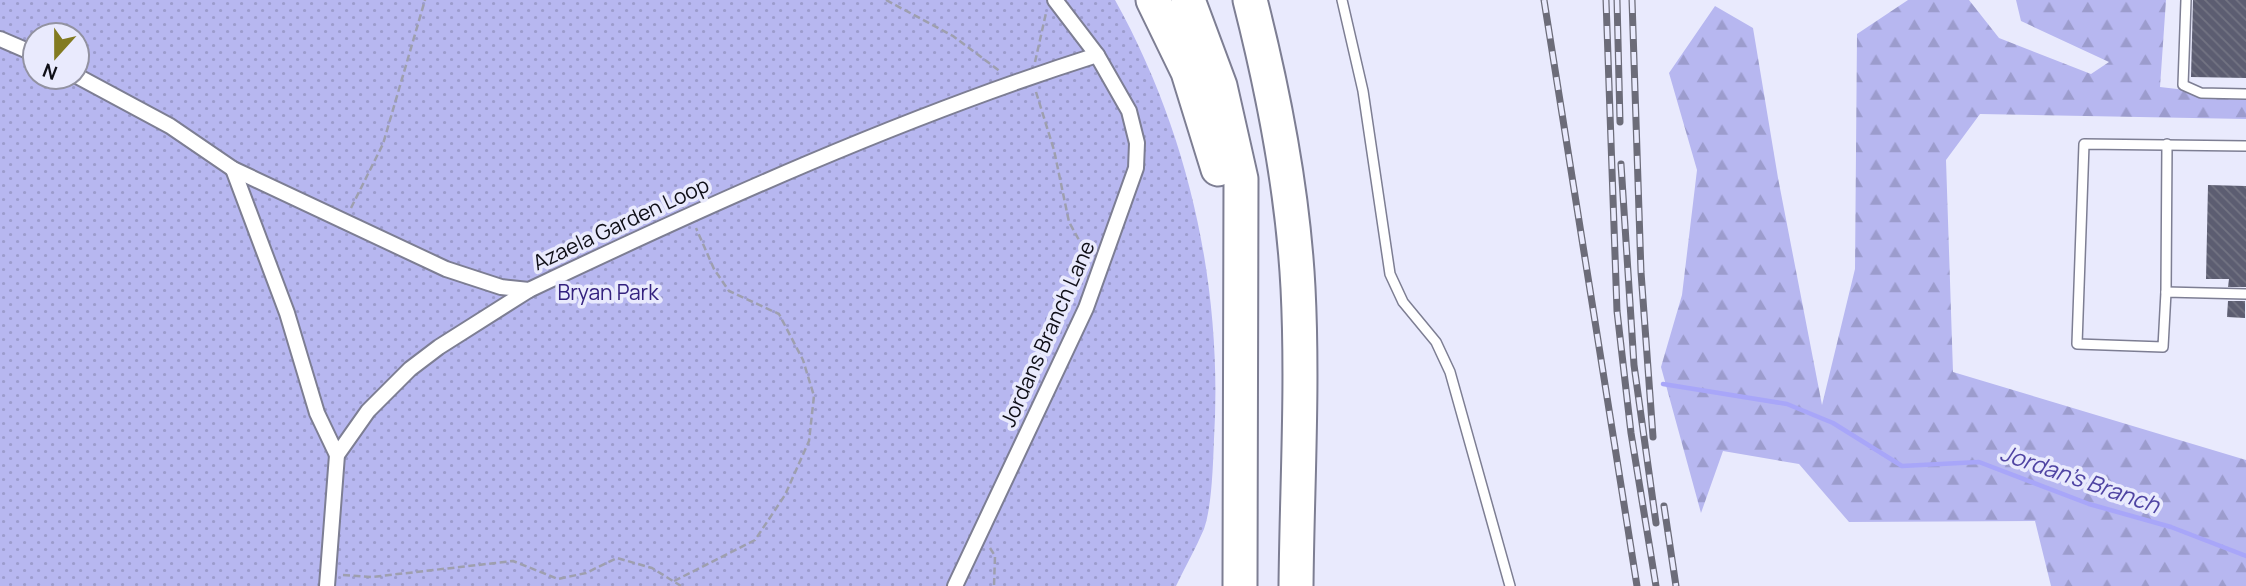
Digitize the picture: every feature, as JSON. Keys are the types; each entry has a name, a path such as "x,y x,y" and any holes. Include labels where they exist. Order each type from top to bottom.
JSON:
{"highway":[{"path":"1153,0 1188,72 1215,156 1242,292"},
{"path":"1188,0 1220,86 1241,179 1240,586"},
{"path":"1250,0 1264,53 1287,189 1297,277 1296,586"}],"street":[{"path":"1055,0 1097,55"},
{"path":"0,39 21,48"},
{"name":"Azaela Garden Loop","path":"91,84 170,126 233,169 446,269 501,286 529,290 690,214 899,127 1097,55"},
{"name":"Jordans Branch Lane","path":"954,586 1087,308 1136,168 1137,143 1129,111 1097,55"},
{"path":"233,169 287,313 317,413 337,455 329,579"},
{"path":"337,455 368,411 410,369 439,346 529,290"}],"lane":[{"path":"1342,0 1363,91 1390,274 1403,302 1436,342 1450,372 1510,586"},
{"path":"2186,0 2183,85 2202,93 2246,94"},
{"path":"2167,145 2163,347 2077,344 2084,144 2167,145 2246,146"},
{"path":"2166,292 2246,294"}],"path":[{"path":"345,220 383,144 425,0"},
{"path":"886,0 953,36 1015,83"},
{"path":"1046,13 1031,77 1054,149 1069,222 1098,275"},
{"path":"674,581 755,540 785,495 809,441 814,396 803,360 779,314 729,291 714,269 690,214"},
{"path":"981,530 995,556 994,586"},
{"path":"329,579 372,577 513,561 558,579 586,573 617,558 652,568 681,586"}],"green space":[{"name":"Bryan Park","path":"0,0 1115,0 1163,103 1181,158 1196,213 1213,325 1215,382 1209,509 1204,529 1176,586 0,586"},
{"path":"1908,0 1969,0 1999,38 2091,74 2109,62 2021,21 2016,0 2166,0 2160,87 2246,97 2246,119 1980,114 1946,160 1953,372 2246,460 2246,586 2051,586 2035,521 1849,522 1799,464 1723,451 1701,513 1661,367 1682,295 1697,170 1669,73 1715,6 1753,28 1778,178 1822,405 1855,269 1857,34"}],"building":[{"path":"2193,0 2246,0 2246,78 2191,77"},
{"path":"2208,185 2246,186 2246,287 2228,287 2229,279 2206,279"},
{"path":"2228,301 2245,301 2245,318 2227,317"}],"waterway":[{"name":"Jordan's Branch","path":"1663,384 1787,404 1833,423 1902,466 1979,462 2089,504 2171,527 2246,556"}],"railway":[{"path":"1544,0 1637,586"},
{"path":"1606,0 1617,311 1631,433 1656,586"},
{"path":"1617,0 1620,122"},
{"path":"1632,0 1641,272 1653,437"},
{"path":"1621,164 1634,365 1656,523"},
{"path":"1664,506 1676,586"}]}
